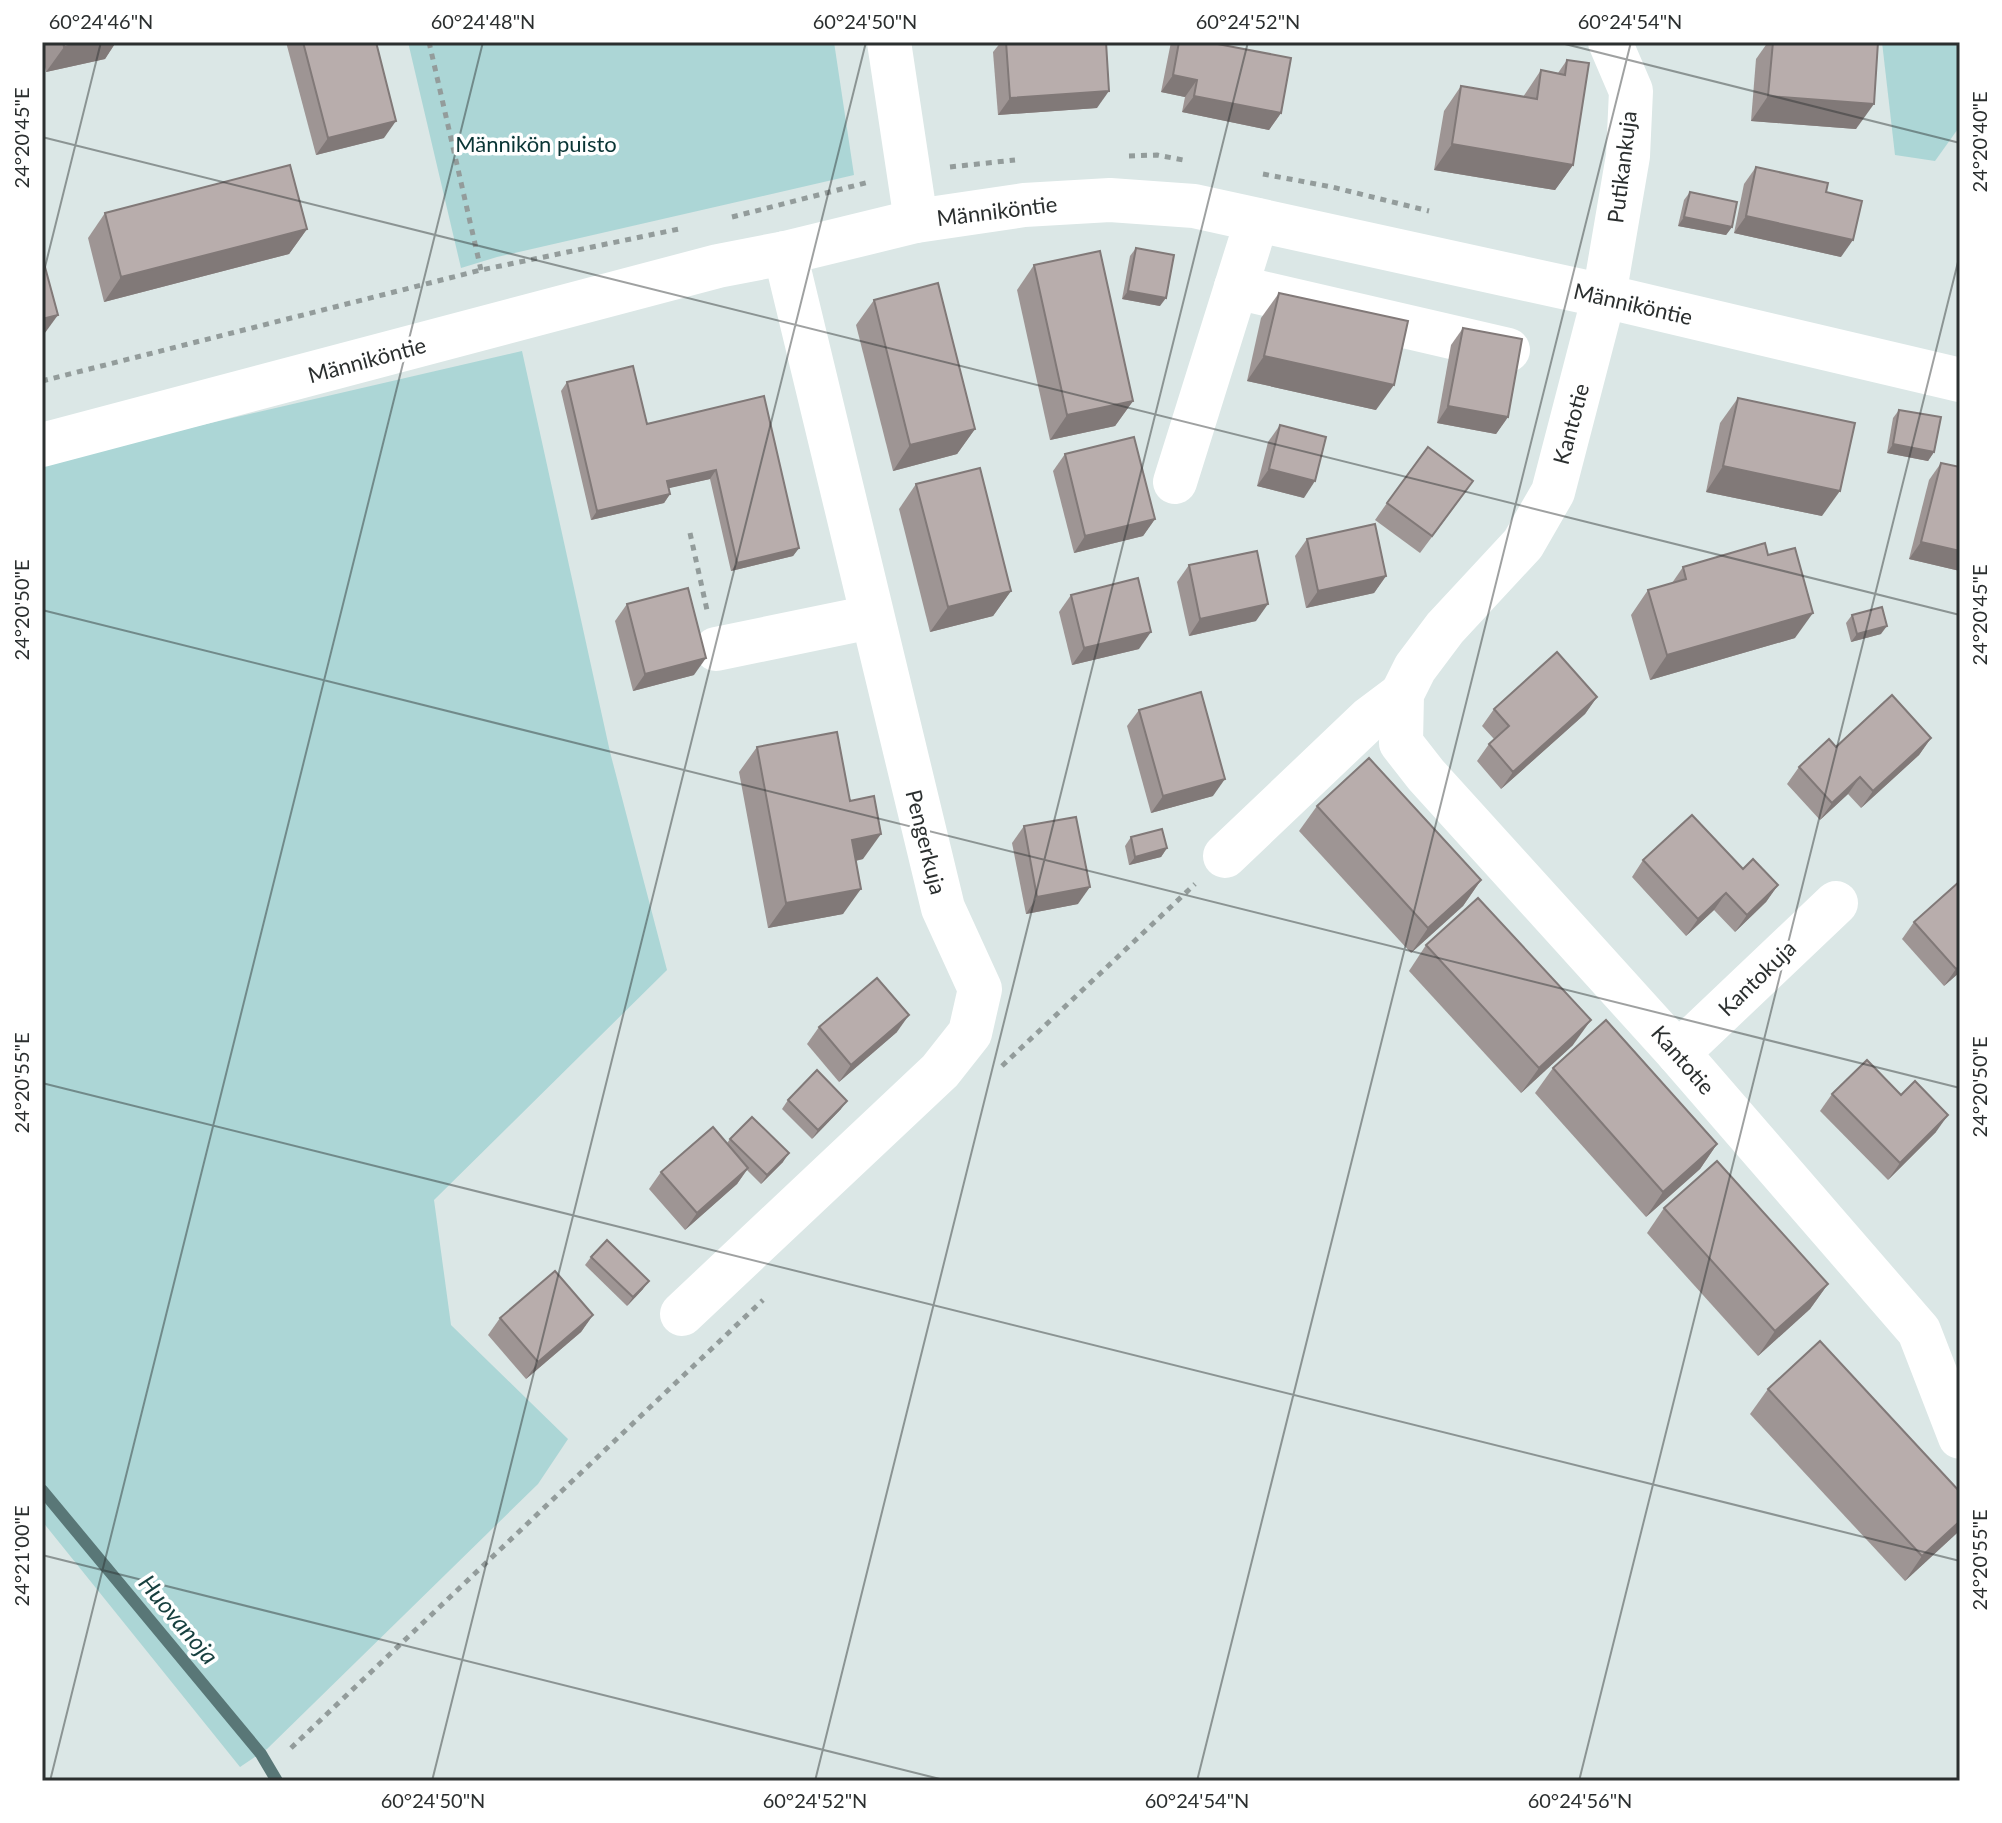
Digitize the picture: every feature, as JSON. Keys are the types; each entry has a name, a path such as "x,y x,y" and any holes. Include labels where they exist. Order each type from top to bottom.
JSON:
{"street":[{"path":"889,42 916,221"},
{"name":"Putikankuja","path":"1604,296 1628,156 1631,91 1610,42"},
{"name":"Männiköntie","path":"42,445 718,266 916,221 1024,205 1110,200 1194,206 1604,296 1960,380"},
{"path":"1175,482 1257,220"},
{"name":"Pengerkuja","path":"682,1314 940,1071 970,1033 980,989 943,908 785,253"},
{"path":"1236,287 1508,350"},
{"name":"Kantotie","path":"1604,296 1553,492 1523,544 1445,628 1415,668 1402,694 1401,743 1426,775 1678,1053 1919,1331 1960,1437"},
{"path":"716,649 871,617"},
{"name":"Kantotie","path":"1225,856 1370,718 1402,694"},
{"name":"Kantokuja","path":"1678,1053 1836,903"}],"path":[{"path":"429,42 481,270"},
{"path":"690,533 716,649"},
{"path":"999,1069 1225,856"},
{"path":"291,1748 774,1290"}],"green space":[{"name":"Männikön puisto","path":"408,42 834,42 854,175 497,257 461,268"},
{"path":"1882,42 1960,42 1960,126 1935,161 1895,155"},
{"path":"522,351 610,752 667,970 434,1200 451,1325 568,1439 538,1484 267,1749 240,1767 42,1521 42,462"}],"building":[{"path":"63,42 85,42 64,47"},
{"path":"303,42 376,42 396,121 328,138"},
{"path":"1006,42 1106,42 1109,91 1010,98"},
{"path":"1179,42 1212,42 1291,58 1281,113 1194,96 1197,80 1173,75"},
{"path":"1773,42 1878,42 1874,104 1768,96"},
{"path":"1567,60 1589,63 1573,165 1452,144 1461,86 1537,99 1541,70 1565,75"},
{"path":"290,165 307,229 121,277 105,213"},
{"path":"1756,167 1828,183 1826,192 1862,201 1853,240 1746,216"},
{"path":"1690,192 1737,202 1732,227 1684,217"},
{"path":"1136,248 1174,255 1166,298 1128,291"},
{"path":"1100,251 1133,401 1067,415 1034,265"},
{"path":"42,256 58,315 42,319"},
{"path":"938,283 975,429 910,445 874,300"},
{"path":"1279,293 1408,321 1394,385 1264,356"},
{"path":"1463,328 1522,339 1508,417 1448,406"},
{"path":"633,366 647,424 764,396 799,548 737,563 716,470 667,481 670,494 597,511 567,382"},
{"path":"1738,398 1855,423 1840,491 1723,466"},
{"path":"1899,410 1941,417 1934,452 1893,444"},
{"path":"1280,425 1326,437 1315,481 1269,469"},
{"path":"1134,437 1155,519 1085,536 1065,454"},
{"path":"1428,447 1473,481 1432,536 1387,503"},
{"path":"1941,463 1960,467 1960,551 1921,542"},
{"path":"980,468 1011,591 948,607 916,484"},
{"path":"1375,524 1386,576 1318,591 1307,539"},
{"path":"1765,543 1768,555 1795,548 1813,613 1667,655 1648,590 1686,579 1683,567"},
{"path":"1257,551 1268,604 1200,619 1189,565"},
{"path":"1138,578 1151,632 1084,648 1071,595"},
{"path":"688,588 706,658 645,674 627,604"},
{"path":"1882,607 1887,626 1857,634 1852,615"},
{"path":"1557,652 1597,697 1513,772 1489,744 1509,726 1494,709"},
{"path":"1201,692 1225,779 1163,796 1139,710"},
{"path":"1892,695 1931,738 1873,791 1860,777 1832,803 1799,767 1829,739 1836,747"},
{"path":"837,732 850,801 874,796 881,834 852,840 861,889 786,903 757,747"},
{"path":"1369,758 1481,880 1428,928 1317,806"},
{"path":"1692,815 1743,869 1753,859 1778,885 1747,915 1726,893 1698,919 1643,860"},
{"path":"1076,817 1090,887 1037,897 1024,826"},
{"path":"1162,829 1167,848 1135,857 1131,837"},
{"path":"1960,881 1960,966 1956,969 1914,922"},
{"path":"1478,898 1591,1020 1539,1068 1426,945"},
{"path":"877,978 909,1015 851,1065 819,1027"},
{"path":"1606,1020 1717,1144 1663,1192 1553,1068"},
{"path":"1867,1060 1901,1095 1915,1081 1948,1115 1900,1163 1832,1094"},
{"path":"817,1070 847,1101 818,1130 788,1100"},
{"path":"752,1117 789,1153 767,1175 730,1139"},
{"path":"713,1127 748,1168 697,1213 661,1172"},
{"path":"1717,1161 1828,1284 1775,1331 1664,1208"},
{"path":"607,1240 649,1281 633,1297 591,1257"},
{"path":"555,1271 593,1315 538,1362 500,1318"},
{"path":"1820,1341 1960,1492 1960,1521 1922,1556 1768,1389"}],"waterway":[{"name":"Huovanoja","path":"42,1490 261,1754 277,1781"}]}
